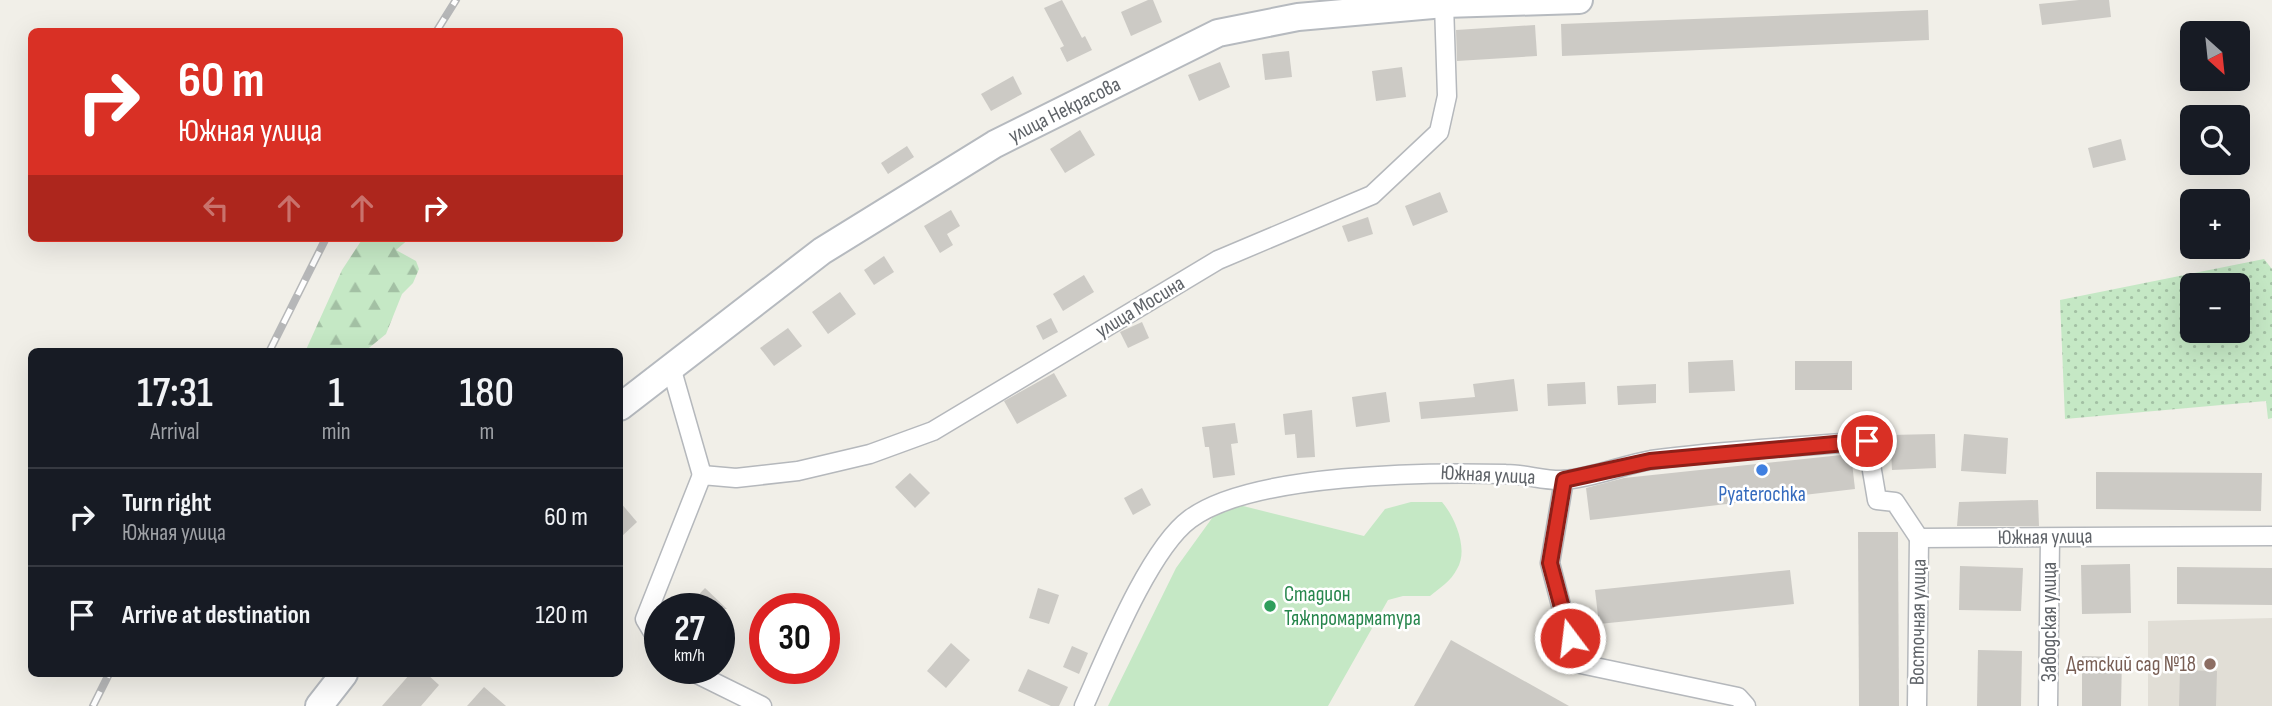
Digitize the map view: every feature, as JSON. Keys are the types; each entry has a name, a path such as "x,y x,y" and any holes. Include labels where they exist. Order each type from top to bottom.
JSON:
{"main road":[{"name":"улица Некрасова","path":"623,405 822,251 995,144 1219,33 1298,17 1444,4 1579,0"},
{"path":"319,706 342,677"}],"street":[{"name":"улица Мосина","path":"702,475 736,478 798,471 870,454 933,431 1218,260 1372,195 1439,132 1447,96 1444,4"},
{"path":"655,593 702,475 671,367"},
{"name":"Южная улица","path":"1084,706 1118,633 1167,540 1191,518 1228,501 1285,487 1397,472 1510,474 1564,480 1650,461 1867,441 1877,500 1895,502 1919,538 2050,538 2135,534 2272,536"},
{"path":"1564,480 1550,563 1576,663 1738,697 1746,706"},
{"name":"Восточная улица","path":"1917,706 1919,538"},
{"name":"Заводская улица","path":"2048,706 2050,538"},
{"path":"717,684 762,706"}],"shaded area":[{"name":"Детский сад №18","path":"2272,618 2272,706 2148,706 2148,621"}],"green space":[{"path":"360,242 405,242 396,250 416,261 419,269 413,283 402,294 386,334 369,348 307,348 342,270"},
{"path":"2264,259 2272,269 2272,418 2268,419 2266,401 2065,419 2060,300 2180,276 2180,343 2250,343 2250,273 2194,273"},
{"name":"Стадион Тяжпромарматура","path":"1411,502 1442,502 1452,516 1462,553 1457,569 1445,584 1430,596 1403,596 1388,600 1328,706 1108,706 1176,568 1215,514 1239,505 1364,536 1385,509"}],"building":[{"path":"1062,0 1082,38 1085,36 1092,50 1067,62 1060,48 1064,46 1044,8"},
{"path":"1153,0 1162,22 1131,36 1121,12"},
{"path":"2109,0 2111,17 2042,25 2039,4"},
{"path":"1928,10 1929,40 1562,56 1561,24"},
{"path":"1535,25 1537,56 1457,61 1456,30"},
{"path":"1289,51 1292,77 1265,80 1262,54"},
{"path":"1220,62 1230,87 1199,101 1188,75"},
{"path":"1402,67 1406,97 1376,101 1372,71"},
{"path":"1013,76 1022,94 991,111 981,94"},
{"path":"1080,130 1095,155 1065,173 1050,149"},
{"path":"2121,139 2126,160 2093,168 2088,148"},
{"path":"907,146 914,157 888,174 881,163"},
{"path":"1440,192 1448,212 1413,226 1405,206"},
{"path":"951,210 960,226 947,234 953,245 940,253 924,226"},
{"path":"1368,217 1373,234 1348,242 1342,226"},
{"path":"884,256 894,272 874,285 864,270"},
{"path":"1084,275 1094,292 1063,311 1053,294"},
{"path":"840,292 856,314 828,334 812,312"},
{"path":"1051,318 1058,332 1043,340 1036,326"},
{"path":"1142,322 1149,338 1128,348 1120,332"},
{"path":"788,328 802,346 774,366 760,348"},
{"path":"1733,360 1735,391 1689,393 1688,362"},
{"path":"1795,361 1852,361 1852,390 1795,390"},
{"path":"1054,373 1067,396 1017,424 1004,401"},
{"path":"1514,379 1518,411 1421,419 1419,402 1475,397 1473,384"},
{"path":"1585,382 1586,404 1548,406 1547,384"},
{"path":"1656,384 1656,403 1618,405 1617,386"},
{"path":"1386,392 1390,422 1356,427 1352,397"},
{"path":"1312,410 1315,457 1297,458 1295,434 1285,435 1283,414"},
{"path":"1235,423 1238,443 1231,444 1235,475 1213,478 1209,447 1205,447 1202,427"},
{"path":"1935,434 1936,468 1892,470 1890,435"},
{"path":"1964,434 2008,438 2006,474 1961,471"},
{"path":"1851,454 1855,489 1590,520 1586,488 1624,478"},
{"path":"2096,472 2262,473 2261,511 2096,509"},
{"path":"910,473 930,493 915,508 895,487"},
{"path":"1142,488 1151,505 1133,515 1124,498"},
{"path":"2038,500 2039,526 1957,526 1959,502"},
{"path":"623,506 637,522 623,535"},
{"path":"1858,532 1898,532 1899,706 1859,706"},
{"path":"2130,564 2131,613 2082,614 2081,565"},
{"path":"1960,566 2023,568 2021,611 1959,610"},
{"path":"2177,567 2272,568 2272,605 2177,604"},
{"path":"1790,570 1794,604 1599,624 1595,590"},
{"path":"1038,588 1059,595 1049,624 1029,618"},
{"path":"1451,640 1569,706 1414,706"},
{"path":"951,643 970,660 946,688 927,671"},
{"path":"1072,646 1088,653 1079,674 1063,667"},
{"path":"1978,650 2022,651 2021,706 1977,706"},
{"path":"2082,656 2122,657 2121,706 2082,706"},
{"path":"1028,669 1068,687 1059,706 1051,706 1018,691"},
{"path":"2180,670 2217,671 2216,706 2179,706"},
{"path":"407,677 430,677 439,685 421,706 382,706"},
{"path":"484,687 506,706 467,706"}],"railway":[{"path":"438,28 456,0"},
{"path":"271,348 324,242"},
{"path":"93,706 108,677"}],"place":[{"name":"Pyaterochka","path":"1762,470"},
{"name":"Стадион Тяжпромарматура","path":"1270,606"},
{"name":"Детский сад №18","path":"2210,664"}],"route":[{"path":"1570,638 1550,563 1564,480 1650,461 1867,441"}]}
